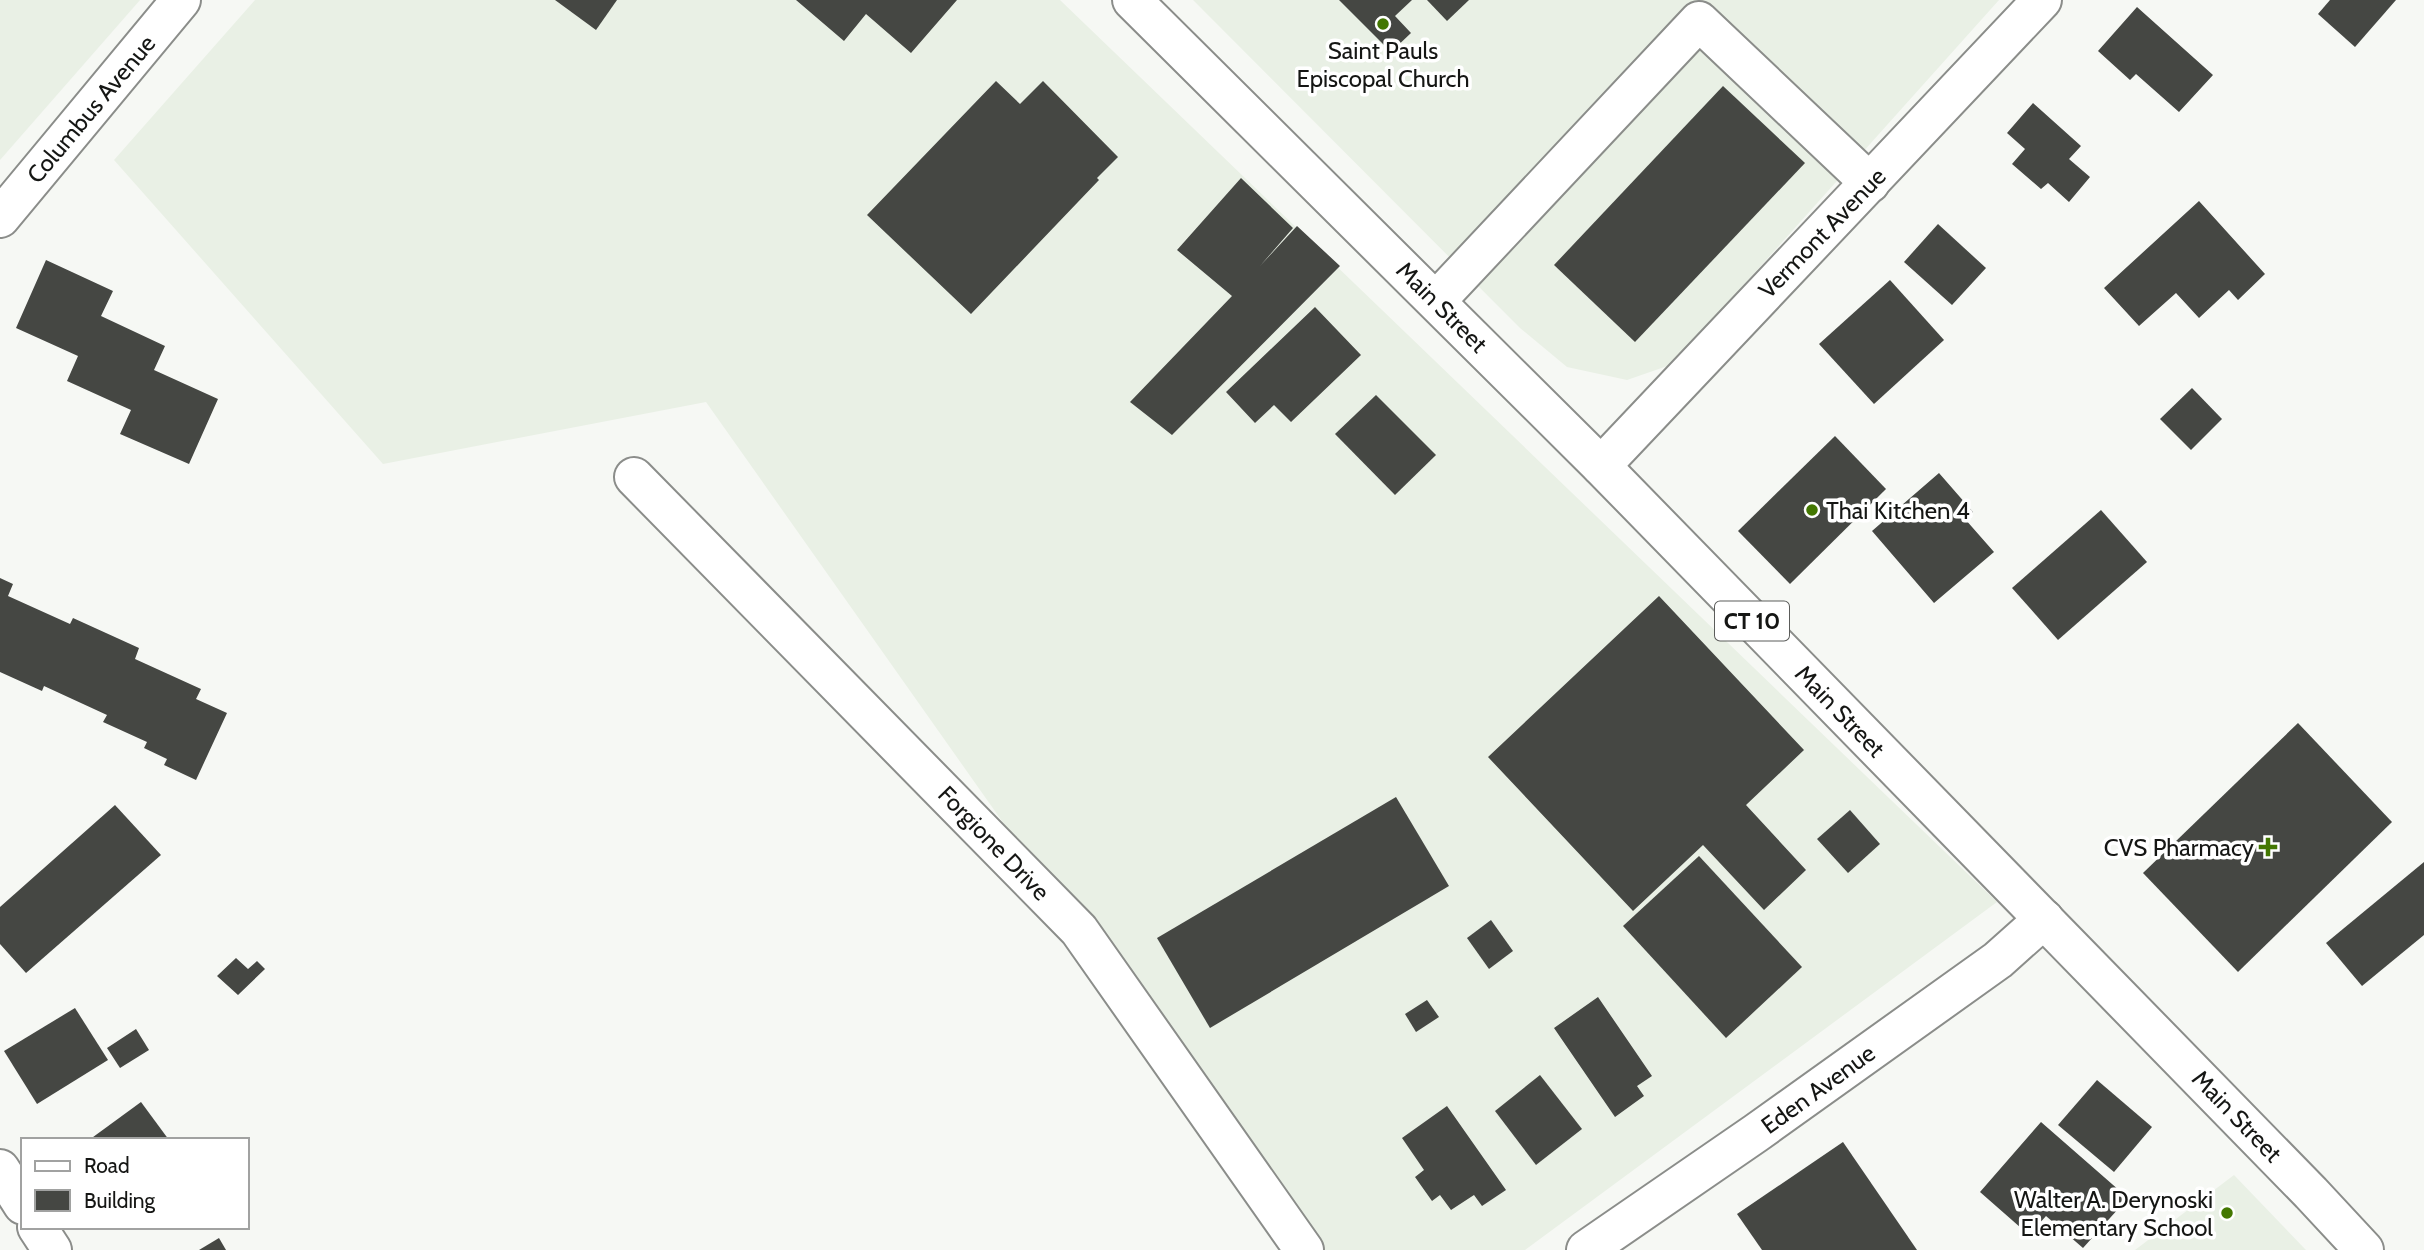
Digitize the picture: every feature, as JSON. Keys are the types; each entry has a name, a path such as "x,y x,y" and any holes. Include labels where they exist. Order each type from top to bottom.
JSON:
{"main road":[{"name":"Columbus Avenue","path":"0,218 181,0"},
{"name":"Main Street","path":"1132,0 1601,466 2364,1250"},
{"name":"Vermont Avenue","path":"1601,466 2042,0"},
{"path":"1436,301 1699,21 1870,183"},
{"name":"Forgione Drive","path":"635,477 1079,930 1304,1250"},
{"name":"Eden Avenue","path":"1586,1250 1998,961 2044,919"},
{"path":"0,1169 21,1202"},
{"path":"38,1229 52,1250"}],"shaded area":[{"path":"0,0 140,0 0,160"},
{"path":"255,0 1060,0 1997,902 1525,1250 1305,1250 706,402 383,464 114,160"},
{"path":"1193,0 1999,0 1673,364 1627,380 1567,367 1520,328"},
{"name":"Walter A. Derynoski Elementary School","path":"2234,1175 2306,1250 2135,1250"}],"building":[{"path":"555,0 617,0 596,30"},
{"path":"796,0 957,0 911,53 866,14 844,41"},
{"name":"Saint Pauls Episcopal Church","path":"1339,0 1412,0 1395,16 1411,33 1391,52"},
{"name":"Saint Pauls Episcopal Church","path":"1427,0 1469,0 1447,21"},
{"path":"2330,0 2396,0 2355,47 2318,14"},
{"path":"2137,7 2213,75 2179,112 2136,74 2130,80 2098,51"},
{"path":"996,81 1020,104 1043,81 1118,157 971,314 867,215"},
{"path":"1723,86 1805,163 1635,342 1554,265"},
{"path":"2033,103 2081,146 2069,159 2090,177 2069,202 2048,183 2041,189 2012,164 2025,149 2007,133"},
{"path":"1241,178 1293,228 1260,266 1297,226 1340,266 1172,435 1130,402 1232,296 1177,250"},
{"path":"2199,201 2265,274 2238,300 2229,290 2199,318 2176,293 2139,326 2104,288"},
{"path":"1938,224 1986,268 1952,305 1904,262"},
{"path":"46,260 113,291 101,316 165,346 154,370 218,399 189,464 120,434 131,410 67,381 78,356 16,328"},
{"path":"1890,280 1944,340 1874,404 1819,344"},
{"path":"1315,307 1361,355 1291,422 1274,405 1255,423 1226,392"},
{"path":"2192,388 2222,419 2191,450 2160,419"},
{"path":"1376,395 1436,455 1395,495 1335,434"},
{"name":"Thai Kitchen 4","path":"1835,436 1886,489 1790,584 1738,531"},
{"path":"1939,473 1973,512 1965,519 1994,552 1934,603 1872,531"},
{"path":"2101,510 2147,562 2058,640 2012,588"},
{"path":"0,578 13,584 8,596 70,624 73,618 139,648 135,659 201,689 196,699 227,713 196,780 164,765 167,759 144,748 147,742 103,722 107,715 44,686 42,691 0,672"},
{"path":"1659,596 1804,750 1746,805 1806,870 1764,910 1703,845 1633,911 1488,757"},
{"name":"CVS Pharmacy","path":"2298,723 2392,822 2238,972 2143,873"},
{"path":"1396,797 1449,886 1210,1028 1157,938"},
{"path":"115,805 161,855 26,973 0,944 0,907"},
{"path":"1850,810 1880,844 1848,873 1817,839"},
{"path":"1699,856 1802,967 1726,1038 1623,926"},
{"path":"2424,862 2424,935 2362,986 2326,943"},
{"path":"1491,920 1513,951 1489,969 1467,938"},
{"path":"236,958 248,969 257,961 265,969 238,995 217,976"},
{"path":"1598,997 1652,1076 1637,1086 1644,1096 1615,1117 1554,1028"},
{"path":"1427,1000 1439,1017 1416,1032 1405,1014"},
{"path":"75,1008 108,1060 37,1104 4,1051"},
{"path":"136,1029 149,1050 120,1068 107,1048"},
{"path":"1540,1075 1582,1129 1536,1165 1495,1111"},
{"path":"2097,1080 2152,1127 2114,1172 2058,1125"},
{"path":"141,1102 168,1138 92,1138"},
{"path":"1447,1106 1506,1190 1482,1206 1474,1195 1451,1210 1440,1195 1432,1201 1415,1177 1424,1170 1402,1138"},
{"path":"2041,1122 2128,1198 2083,1248 2046,1216 2029,1235 1980,1192"},
{"path":"1843,1142 1917,1250 1762,1250 1737,1214"},
{"path":"219,1238 226,1250 199,1250"}],"place":[{"name":"Saint Pauls Episcopal Church","path":"1383,24"},
{"name":"Thai Kitchen 4","path":"1812,510"},
{"name":"CVS Pharmacy","path":"2268,847"},
{"name":"Walter A. Derynoski Elementary School","path":"2227,1213"}]}
